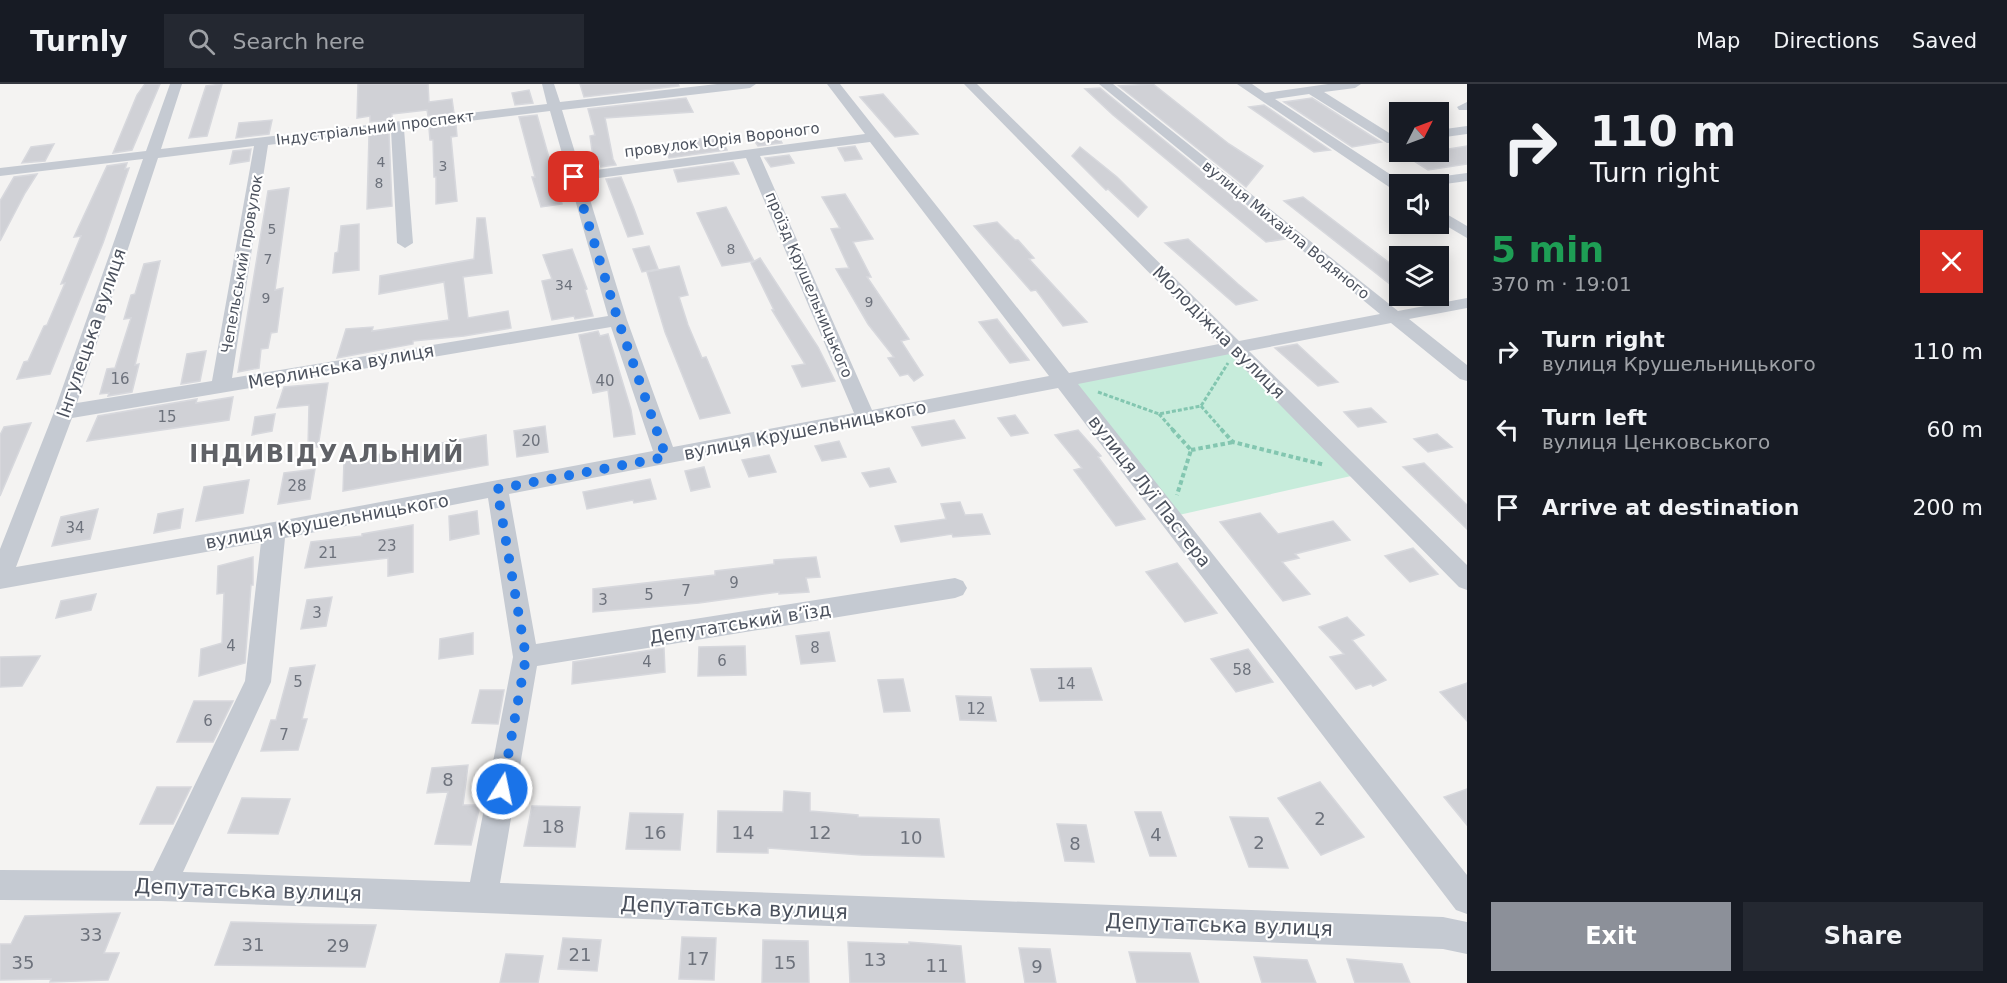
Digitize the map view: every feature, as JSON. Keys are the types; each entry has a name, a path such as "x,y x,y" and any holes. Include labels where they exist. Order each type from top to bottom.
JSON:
{"street":[{"name":"Інгулецька вулиця","path":"0,579 64,412 176,84"},
{"path":"548,84 618,320 666,457"},
{"name":"Індустріальний проспект","path":"0,172 750,84"},
{"name":"вулиця Луї Пастера","path":"833,84 1467,899"},
{"name":"Молодіжна вулиця","path":"970,84 1467,580"},
{"name":"вулиця Михайла Водяного","path":"1105,84 1467,375"},
{"path":"1243,84 1389,180"},
{"path":"1262,97 1355,84"},
{"path":"1311,90 1389,138"},
{"path":"397,125 405,243"},
{"path":"1449,132 1467,130"},
{"name":"провулок Юрія Вороного","path":"574,177 874,137"},
{"name":"Чепельський провулок","path":"221,387 262,141"},
{"name":"проїзд Крушельницького","path":"751,153 866,418"},
{"path":"1449,179 1467,177"},
{"path":"1449,221 1467,233"},
{"name":"вулиця Крушельницького","path":"0,579 274,531 1467,303"},
{"name":"Мерлинська вулиця","path":"64,412 618,320"},
{"path":"482,899 526,657 497,489"},
{"path":"161,886 258,682 274,531"},
{"name":"Депутатський в’їзд","path":"526,657 955,588"},
{"name":"Депутатська вулиця","path":"0,885 161,886 1443,933 1467,938"}],"path":[{"path":"1159,414 1201,406 1235,349"},
{"path":"1063,380 1159,414 1191,450"},
{"path":"1201,406 1235,442"},
{"path":"1191,450 1235,442 1360,474"},
{"path":"1170,517 1191,450"}],"green space":[{"path":"1232,348 1360,474 1170,517 1063,380"}],"building":[{"path":"145,84 160,84 132,150 113,153 137,95"},
{"path":"222,84 207,136 189,138 206,86"},
{"path":"358,84 428,84 429,102 452,99 454,113 428,116 427,110 392,114 392,120 370,122 370,116 357,118"},
{"path":"580,84 678,84 679,86 584,97"},
{"path":"1153,84 1229,144 1263,166 1246,187 1119,86"},
{"path":"1100,88 1285,239 1266,242 1085,89"},
{"path":"529,90 533,103 515,105 512,93"},
{"path":"883,94 918,134 895,137 860,97"},
{"path":"686,98 693,112 605,118 616,165 601,167 597,156 593,157 590,136 595,135 588,109"},
{"path":"1312,98 1381,142 1352,147 1284,102"},
{"path":"1264,105 1330,150 1314,152 1249,107"},
{"path":"537,115 562,204 541,207 532,177 535,177 519,117"},
{"path":"272,120 269,134 236,138 239,123"},
{"path":"456,125 457,136 451,137 457,201 436,204 433,140 430,140 429,128"},
{"path":"774,130 782,143 758,146 749,133"},
{"path":"389,133 392,206 367,209 369,135"},
{"path":"720,136 727,150 669,158 663,144"},
{"path":"54,144 45,161 22,163 31,147"},
{"path":"855,146 862,159 845,161 838,148"},
{"path":"1467,146 1467,164 1428,170 1415,162 1449,162 1449,149"},
{"path":"1080,147 1117,177 1147,207 1138,217 1108,189 1106,190 1072,156"},
{"path":"251,149 249,161 230,164 233,151"},
{"path":"789,155 794,163 771,167 765,158"},
{"path":"733,162 739,174 678,182 674,170"},
{"path":"127,163 125,169 129,168 103,243 50,374 17,379 44,326 47,325 65,283 61,284 81,236 74,237 107,166"},
{"path":"37,174 0,241 0,201 14,177"},
{"path":"621,177 643,234 628,237 606,179"},
{"path":"289,188 275,290 283,288 277,332 271,333 268,348 261,349 259,368 238,372 268,191"},
{"path":"845,194 873,239 853,242 871,277 867,277 909,339 901,341 923,375 914,381 908,374 900,376 888,358 894,357 868,324 836,269 849,268 831,229 840,228 822,197"},
{"path":"1303,197 1389,263 1389,283 1284,201"},
{"path":"726,207 754,261 722,266 697,213"},
{"path":"477,218 485,218 492,273 463,277 468,318 508,311 511,328 413,341 413,344 337,358 346,329 373,327 372,331 449,320 444,282 379,294 380,276 474,259"},
{"path":"997,222 1015,240 1018,240 1034,258 1029,259 1087,322 1063,326 1036,290 1031,291 974,226"},
{"path":"359,224 359,270 333,273 341,226"},
{"path":"1188,239 1257,300 1236,305 1165,243"},
{"path":"649,246 658,269 642,272 633,249"},
{"path":"572,249 587,289 585,290 593,316 575,319 574,316 552,320 542,281 552,279 543,255"},
{"path":"760,258 818,347 835,381 802,387 792,366 805,364 772,310 774,310 751,263"},
{"path":"160,261 135,365 139,364 132,392 108,396 109,393 100,394 107,369 115,368 131,318 124,319 144,264"},
{"path":"679,266 688,295 679,297 688,325 702,358 706,357 730,413 700,419 665,332 647,272"},
{"path":"997,319 1029,360 1010,363 979,322"},
{"path":"598,331 600,336 608,334 631,410 635,434 614,437 608,390 593,393 579,335"},
{"path":"1297,344 1338,382 1318,386 1275,348"},
{"path":"206,351 200,381 181,384 187,354"},
{"path":"328,383 318,447 308,447 309,405 277,408 284,387"},
{"path":"233,397 229,420 87,441 98,416 197,399 196,403"},
{"path":"1371,408 1386,422 1358,427 1344,412"},
{"path":"275,414 272,431 252,435 255,417"},
{"path":"1015,415 1028,433 1011,436 998,418"},
{"path":"954,420 965,438 922,446 912,427"},
{"path":"31,423 0,496 0,435 4,427"},
{"path":"545,426 548,452 517,457 514,431"},
{"path":"1078,430 1101,456 1098,457 1145,519 1116,526 1074,470 1082,468 1055,435"},
{"path":"1437,434 1452,447 1428,452 1414,439"},
{"path":"486,435 488,465 343,491 344,461"},
{"path":"839,441 846,457 822,461 815,446"},
{"path":"769,455 776,472 749,477 742,460"},
{"path":"1424,463 1467,505 1467,529 1403,467"},
{"path":"704,467 710,487 691,491 685,471"},
{"path":"889,468 896,482 870,487 862,473"},
{"path":"315,469 310,499 278,504 284,473"},
{"path":"650,479 656,499 634,503 633,500 587,509 583,492"},
{"path":"249,480 243,513 196,521 204,487"},
{"path":"960,502 965,515 982,514 990,534 953,537 952,534 901,542 895,526 946,519 941,504"},
{"path":"98,509 90,539 52,546 61,517"},
{"path":"183,509 180,528 154,533 158,514"},
{"path":"477,511 479,534 450,540 449,516"},
{"path":"1260,513 1278,534 1333,521 1350,540 1295,554 1299,558 1282,562 1310,594 1283,601 1220,522"},
{"path":"413,525 413,572 388,576 388,558 305,568 311,542 362,536 362,534"},
{"path":"1413,548 1438,574 1410,582 1385,556"},
{"path":"253,557 253,585 251,585 245,663 199,676 201,649 222,643 224,593 217,594 218,566"},
{"path":"816,557 820,577 806,578 809,592 779,594 779,592 699,603 593,612 593,589 715,575 715,571 774,564 774,560"},
{"path":"1177,563 1217,613 1185,622 1146,572"},
{"path":"96,594 91,610 56,618 61,601"},
{"path":"332,597 326,626 301,629 307,600"},
{"path":"1347,617 1364,635 1352,640 1386,680 1373,686 1371,684 1356,689 1330,657 1344,654 1319,627"},
{"path":"829,632 835,661 801,664 796,636"},
{"path":"473,633 473,654 439,659 440,639"},
{"path":"745,646 746,675 698,676 699,647"},
{"path":"664,648 665,672 572,684 573,662"},
{"path":"1248,649 1273,682 1236,692 1211,659"},
{"path":"40,656 22,686 0,687 0,657"},
{"path":"315,665 302,719 307,719 298,750 261,751 271,720 276,720 290,668"},
{"path":"1091,668 1102,700 1040,701 1031,669"},
{"path":"903,679 910,711 884,712 878,680"},
{"path":"1467,683 1467,721 1440,692"},
{"path":"480,690 504,690 498,724 472,723"},
{"path":"956,696 991,697 996,721 960,720"},
{"path":"194,701 233,701 213,742 177,742"},
{"path":"468,765 463,805 480,805 471,845 435,844 448,792 427,793 432,768"},
{"path":"1320,782 1364,837 1321,855 1278,798"},
{"path":"157,787 191,787 173,824 140,824"},
{"path":"1467,789 1467,825 1444,797"},
{"path":"784,791 810,793 810,811 858,815 858,817 939,819 944,857 861,855 768,848 768,853 717,852 718,811 783,812"},
{"path":"242,798 290,799 278,834 228,833"},
{"path":"532,806 580,807 575,847 524,846"},
{"path":"1135,812 1161,812 1176,856 1150,856"},
{"path":"630,813 683,814 680,850 626,849"},
{"path":"1230,817 1268,818 1288,868 1249,867"},
{"path":"1057,824 1086,825 1094,862 1065,861"},
{"path":"120,913 104,953 119,953 108,980 50,982 51,979 0,980 0,944 11,944 25,916"},
{"path":"231,922 376,925 365,967 215,965"},
{"path":"682,937 716,938 714,980 679,979"},
{"path":"563,938 601,940 597,971 558,969"},
{"path":"763,940 808,941 809,983 762,983"},
{"path":"848,942 909,944 909,942 961,946 965,983 850,983"},
{"path":"1019,948 1050,949 1056,983 1025,983"},
{"path":"1129,952 1190,953 1199,983 1137,983"},
{"path":"506,954 543,956 538,983 500,983"},
{"path":"1254,957 1307,960 1316,983 1262,983"},
{"path":"1347,959 1402,964 1410,983 1355,983"}],"district":[{"name":"ІНДИВІДУАЛЬНИЙ","path":"327,454"}],"route":[{"path":"502,789 526,657 497,489 666,457 618,320 574,177"}]}
